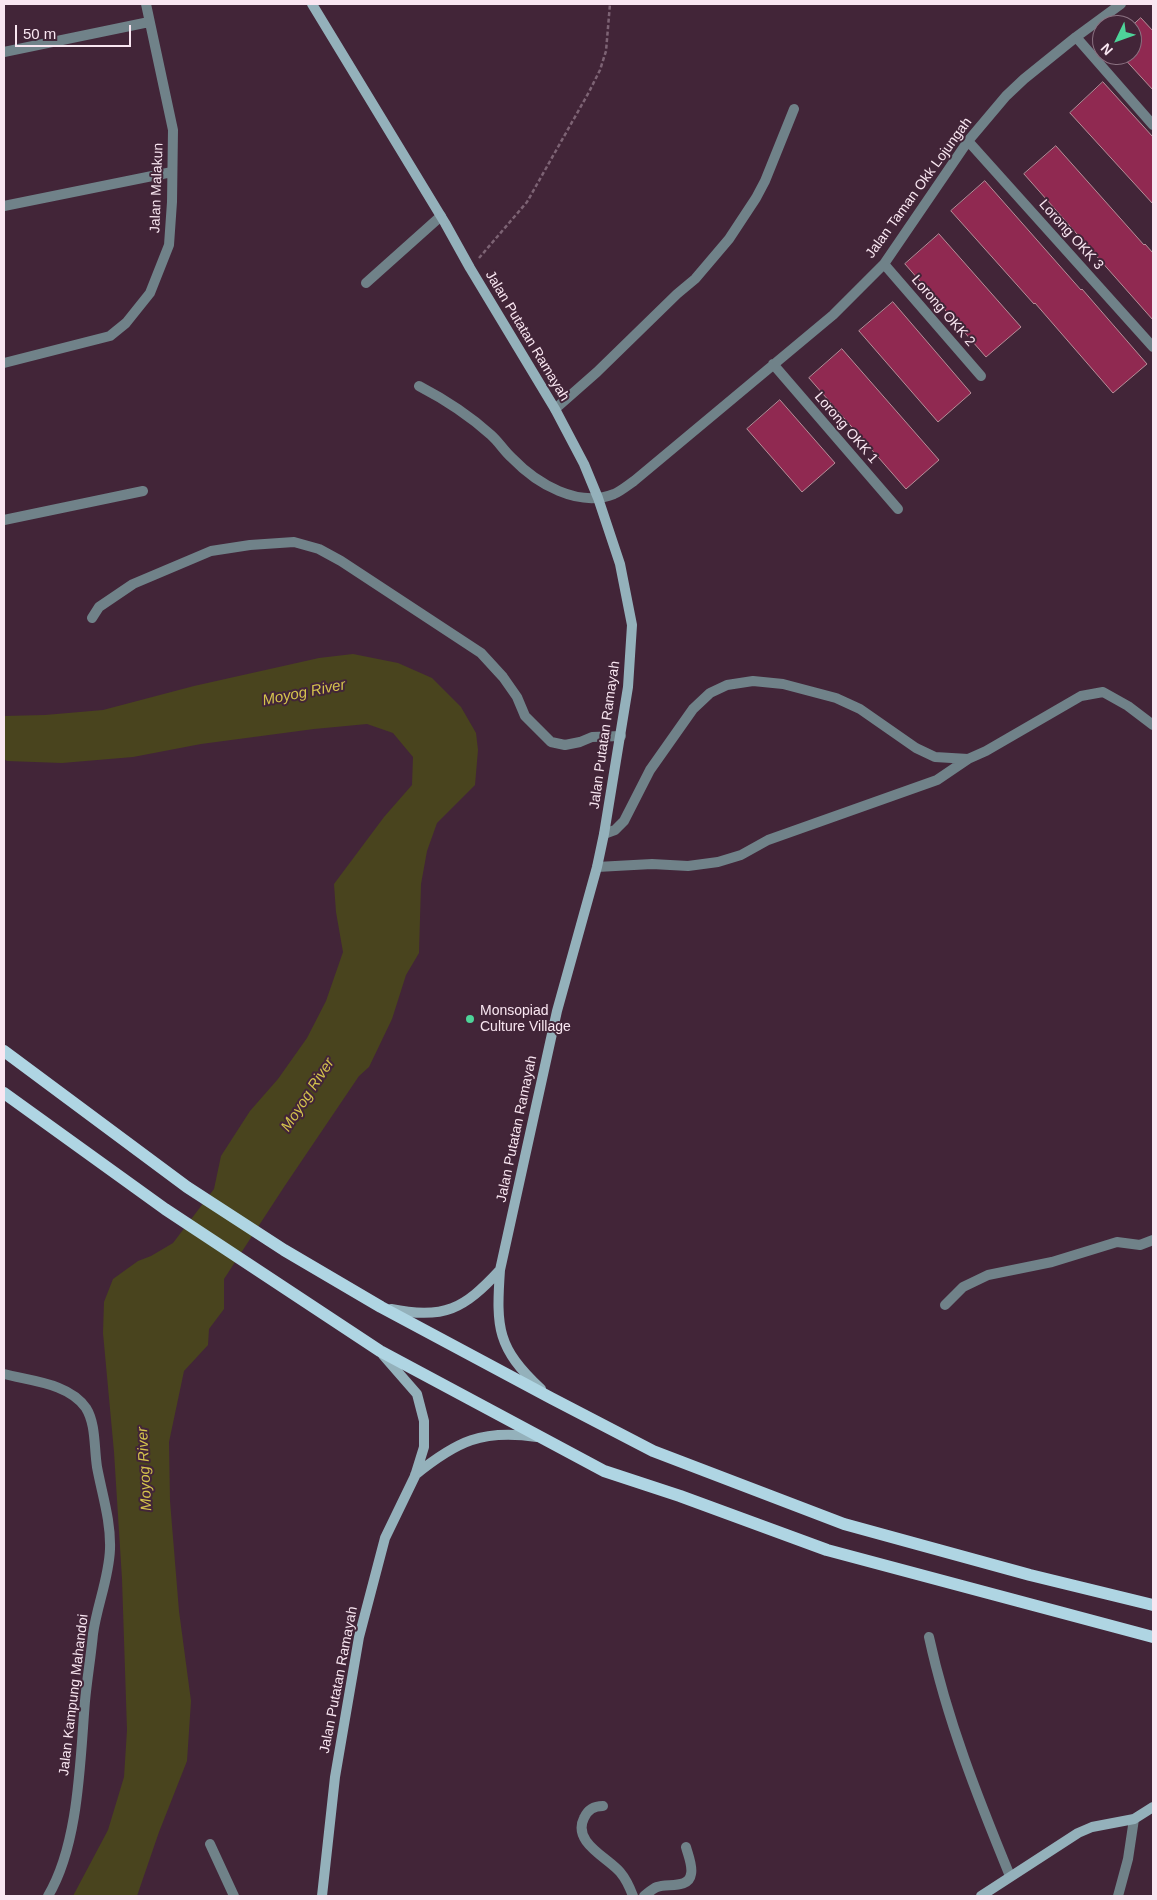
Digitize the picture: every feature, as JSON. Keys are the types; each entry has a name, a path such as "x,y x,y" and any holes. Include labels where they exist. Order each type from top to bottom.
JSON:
{"main road":[{"name":"Jalan Putatan Ramayah","path":"312,4 441,216 555,409 584,464 598,498 620,564 632,625 628,687 604,834 597,867 557,1011 500,1270 498,1306 500,1333 510,1356 526,1375 551,1398"},
{"path":"4,1051 187,1187 284,1250 381,1307 653,1451 844,1524 1030,1575 1153,1605"},
{"path":"4,1093 165,1209 380,1351 604,1471 680,1496 827,1550 1153,1638"},
{"name":"Jalan Putatan Ramayah","path":"381,1307 416,1314 439,1313 459,1306 481,1291 500,1270"},
{"name":"Jalan Putatan Ramayah","path":"322,1896 335,1777 359,1637 385,1538 415,1476 424,1447 424,1421 417,1394 380,1351"},
{"name":"Jalan Putatan Ramayah","path":"415,1476 436,1459 464,1442 491,1435 511,1433 541,1438"},
{"path":"981,1896 1078,1833 1092,1827 1134,1818 1153,1808"}],"street":[{"name":"Jalan Malakun","path":"4,363 110,336 126,323 150,293 168,245 173,130 146,4"},
{"name":"Jalan Taman Okk Lojungah","path":"598,498 616,493 634,481 833,315 884,264 968,141 1006,96 1076,37 1121,4"},
{"path":"4,52 149,22"},
{"path":"1076,37 1153,125"},
{"path":"555,409 598,372 677,294 695,279 729,239 756,198 765,180 794,108"},
{"name":"Lorong OKK 3","path":"968,141 1153,347"},
{"path":"4,206 172,172"},
{"path":"366,283 441,216"},
{"name":"Lorong OKK 2","path":"884,264 981,376"},
{"name":"Lorong OKK 1","path":"773,364 898,509"},
{"path":"419,386 441,397 478,425 492,436 512,459 549,487 575,497 598,498"},
{"path":"4,520 143,491"},
{"path":"92,618 99,607 133,584 211,551 250,545 294,542 319,549 341,561 481,653 518,697 525,716 551,742 564,745 592,737 621,736"},
{"path":"604,834 615,830 624,821 650,770 693,709 710,693 727,685 753,681 783,684 836,698 860,708 916,748 935,757 968,759"},
{"path":"597,867 652,864 688,866 718,862 741,855 768,840 936,780 968,759 986,751 1081,696 1103,692 1128,706 1153,725"},
{"path":"945,1305 963,1286 988,1274 1052,1262 1116,1242 1140,1245 1153,1240"},
{"name":"Jalan Kampung Mahandoi","path":"4,1374 57,1387 76,1396 85,1407 90,1418 109,1526 108,1566 95,1620 72,1825 58,1879 48,1896"},
{"path":"929,1637 945,1704 956,1739 1010,1876"},
{"path":"602,1806 591,1808 586,1814 581,1829 582,1834 593,1849 619,1871 633,1896"},
{"path":"1118,1896 1128,1859 1134,1818"},
{"path":"210,1844 234,1896"},
{"path":"644,1896 653,1888 682,1884 688,1881 692,1874 686,1847"}],"path":[{"path":"470,268 527,202 589,92 600,70 606,51 610,4"}],"water":[{"name":"Moyog River","path":"353,654 398,663 432,678 461,707 476,733 478,750 475,785 437,823 427,851 421,884 419,953 406,975 392,1019 369,1067 359,1076 224,1279 224,1309 209,1329 208,1345 184,1371 169,1442 170,1501 179,1611 191,1701 187,1761 159,1832 137,1896 73,1896 108,1830 124,1777 127,1730 122,1579 114,1452 103,1333 104,1302 113,1279 138,1261 173,1243 214,1189 221,1156 250,1111 278,1079 307,1038 326,1001 343,952 336,912 334,884 384,817 412,785 413,757 393,733 367,724 201,744 133,757 62,763 7,761 4,759 4,716 103,710 194,686 319,658"}],"building":[{"path":"1142,19 1153,31 1153,90 1130,65 1142,65"},
{"path":"1103,82 1153,137 1153,204 1070,113"},
{"path":"1056,146 1153,253 1153,320 1024,174"},
{"path":"985,181 1147,364 1113,393 1035,303 951,211"},
{"path":"939,234 1021,327 986,357 905,264"},
{"path":"893,302 971,393 938,422 859,331"},
{"path":"842,349 939,460 906,489 809,378"},
{"path":"780,400 835,463 802,492 747,429"}],"place":[{"name":"Monsopiad Culture Village","path":"470,1019"}]}
